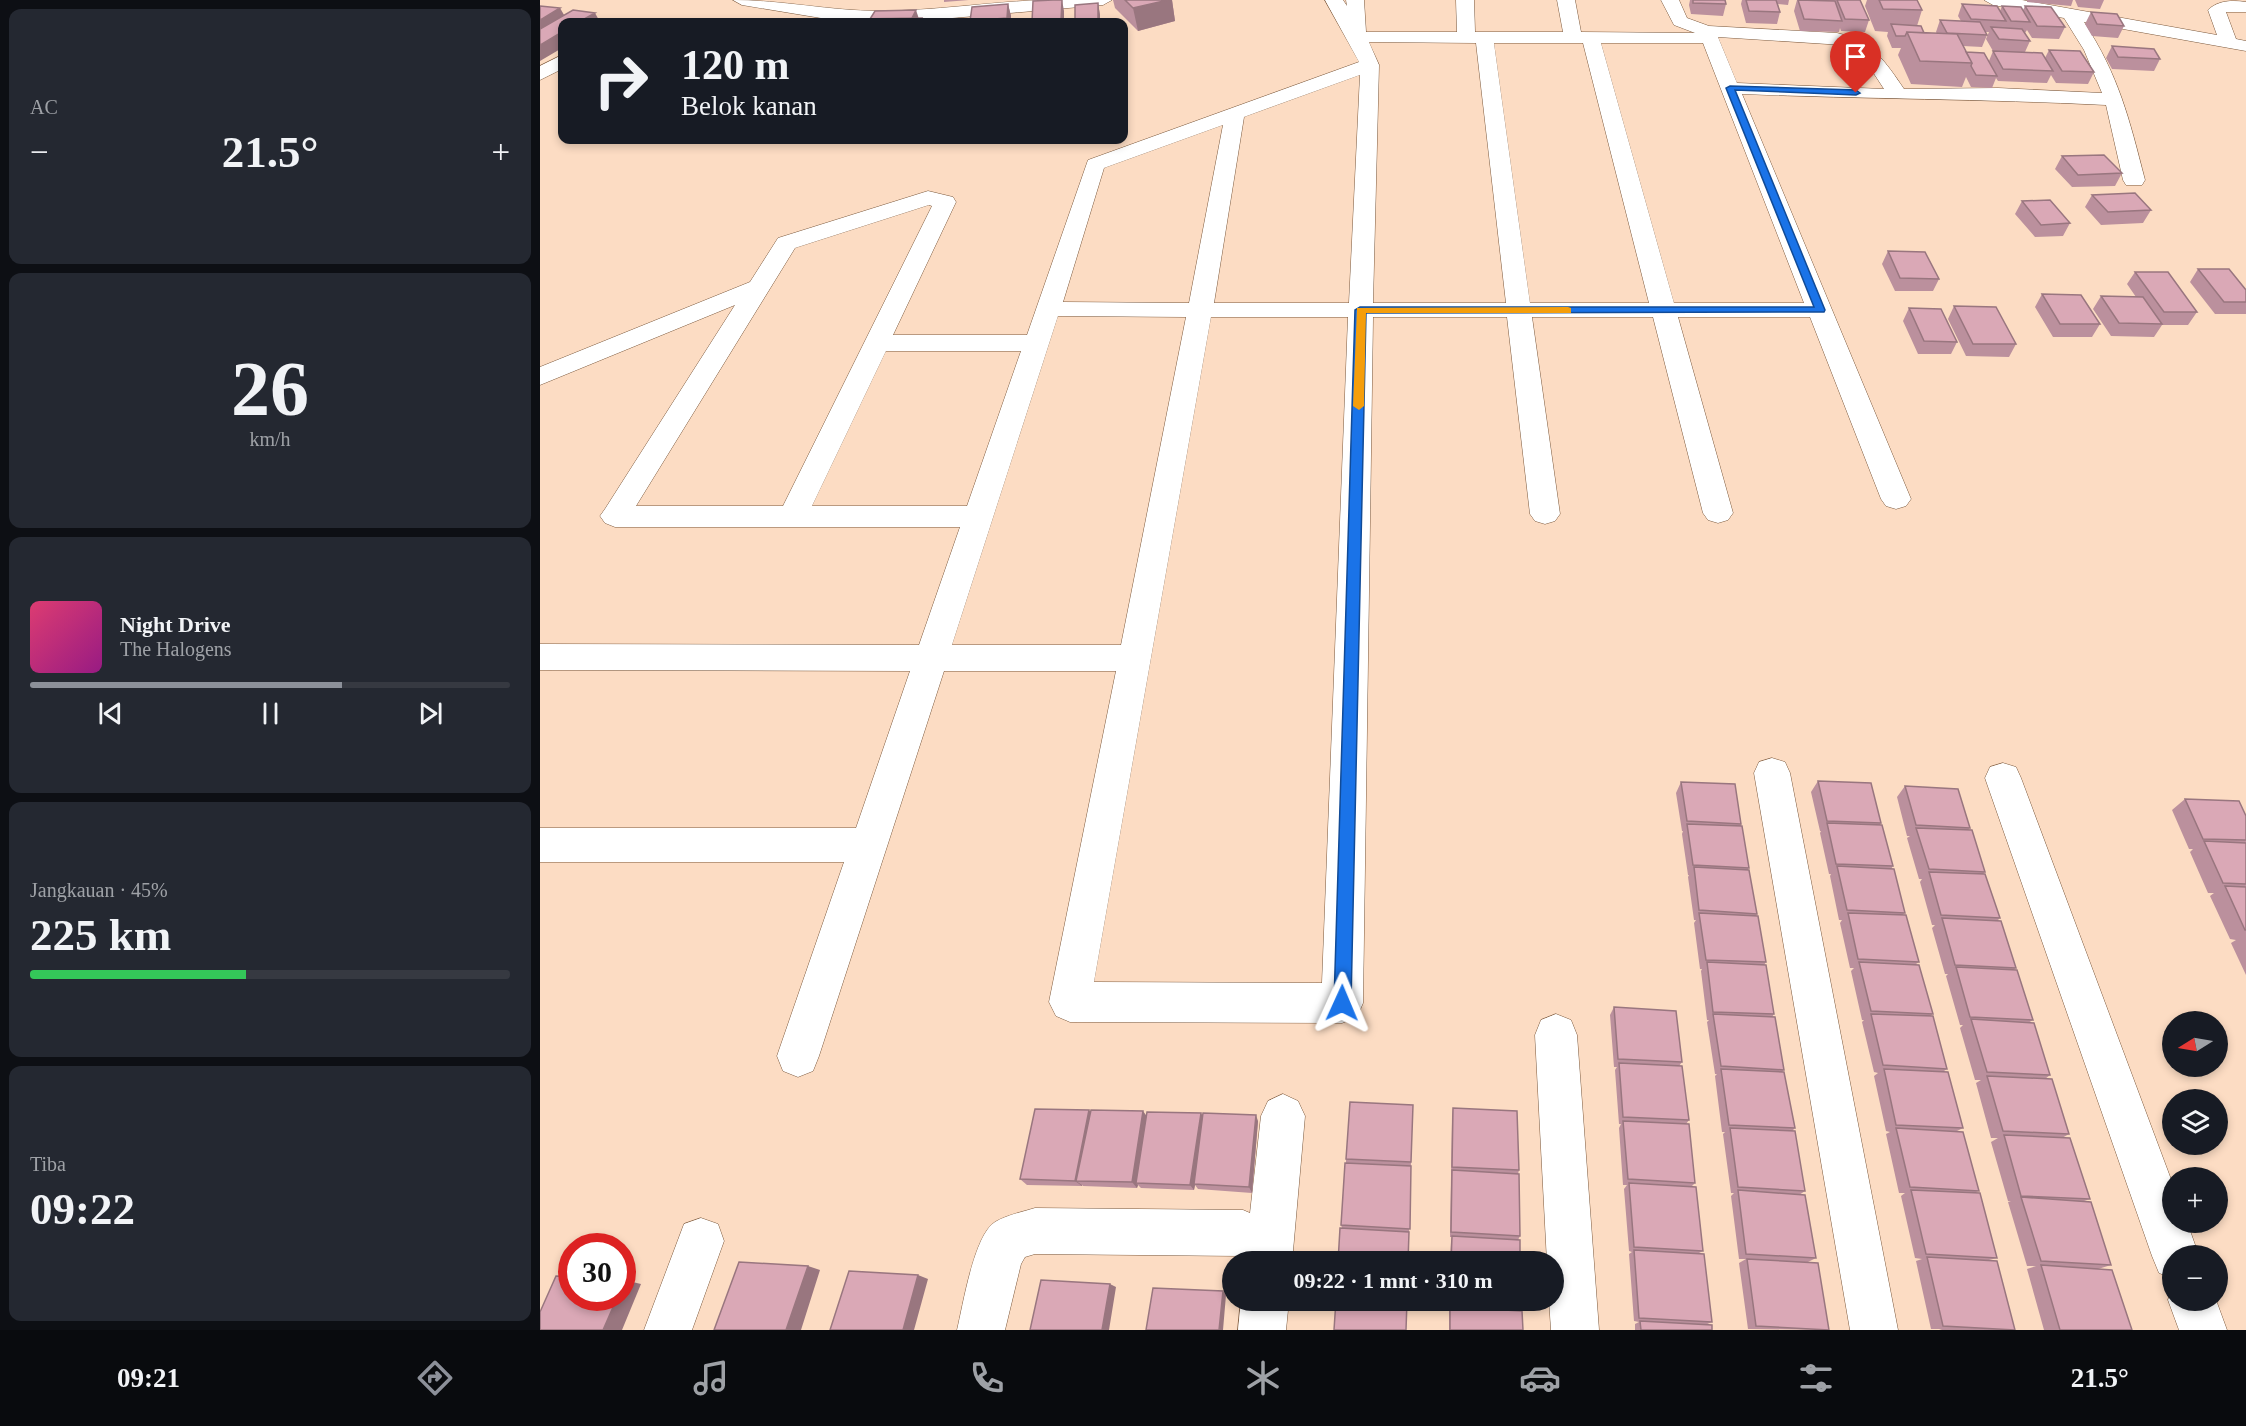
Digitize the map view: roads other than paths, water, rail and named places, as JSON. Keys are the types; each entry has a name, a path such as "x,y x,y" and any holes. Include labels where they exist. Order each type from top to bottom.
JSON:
{"street":[{"path":"742,0 918,16 1102,0"},
{"path":"1235,113 1070,1002 1342,1003 1360,310 1370,65 1357,37 1334,0"},
{"path":"1355,0 1357,37"},
{"path":"1465,0 1475,36 1519,310 1545,514"},
{"path":"1566,0 1582,36 1664,310 1718,513"},
{"path":"1670,0 1680,21 1708,34 1896,499"},
{"path":"1993,0 2237,44"},
{"path":"2237,44 2217,9 2228,5 2246,7"},
{"path":"2072,16 2093,50 2115,100 2134,180"},
{"path":"1357,37 1708,34 1837,38 1856,42 1868,50 1898,94"},
{"path":"540,74 558,63"},
{"path":"798,1056 1095,164 1370,65"},
{"path":"1730,88 1898,94 1998,94 2115,100"},
{"path":"793,516 945,202 928,198 786,243 615,516 978,517"},
{"path":"540,377 759,287"},
{"path":"1048,309 1820,310"},
{"path":"877,343 1036,343"},
{"path":"540,657 1135,658"},
{"path":"1772,773 1874,1330"},
{"path":"2003,778 2172,1245"},
{"path":"540,845 868,845"},
{"path":"1556,1035 1575,1330"},
{"path":"1269,1251 1283,1116"},
{"path":"981,1330 1000,1254 1010,1239 1035,1231 1243,1233 1260,1241 1262,1251"},
{"path":"668,1330 701,1241"},
{"path":"1262,1330 1264,1311"},
{"path":"2196,1311 2203,1330"}]}
